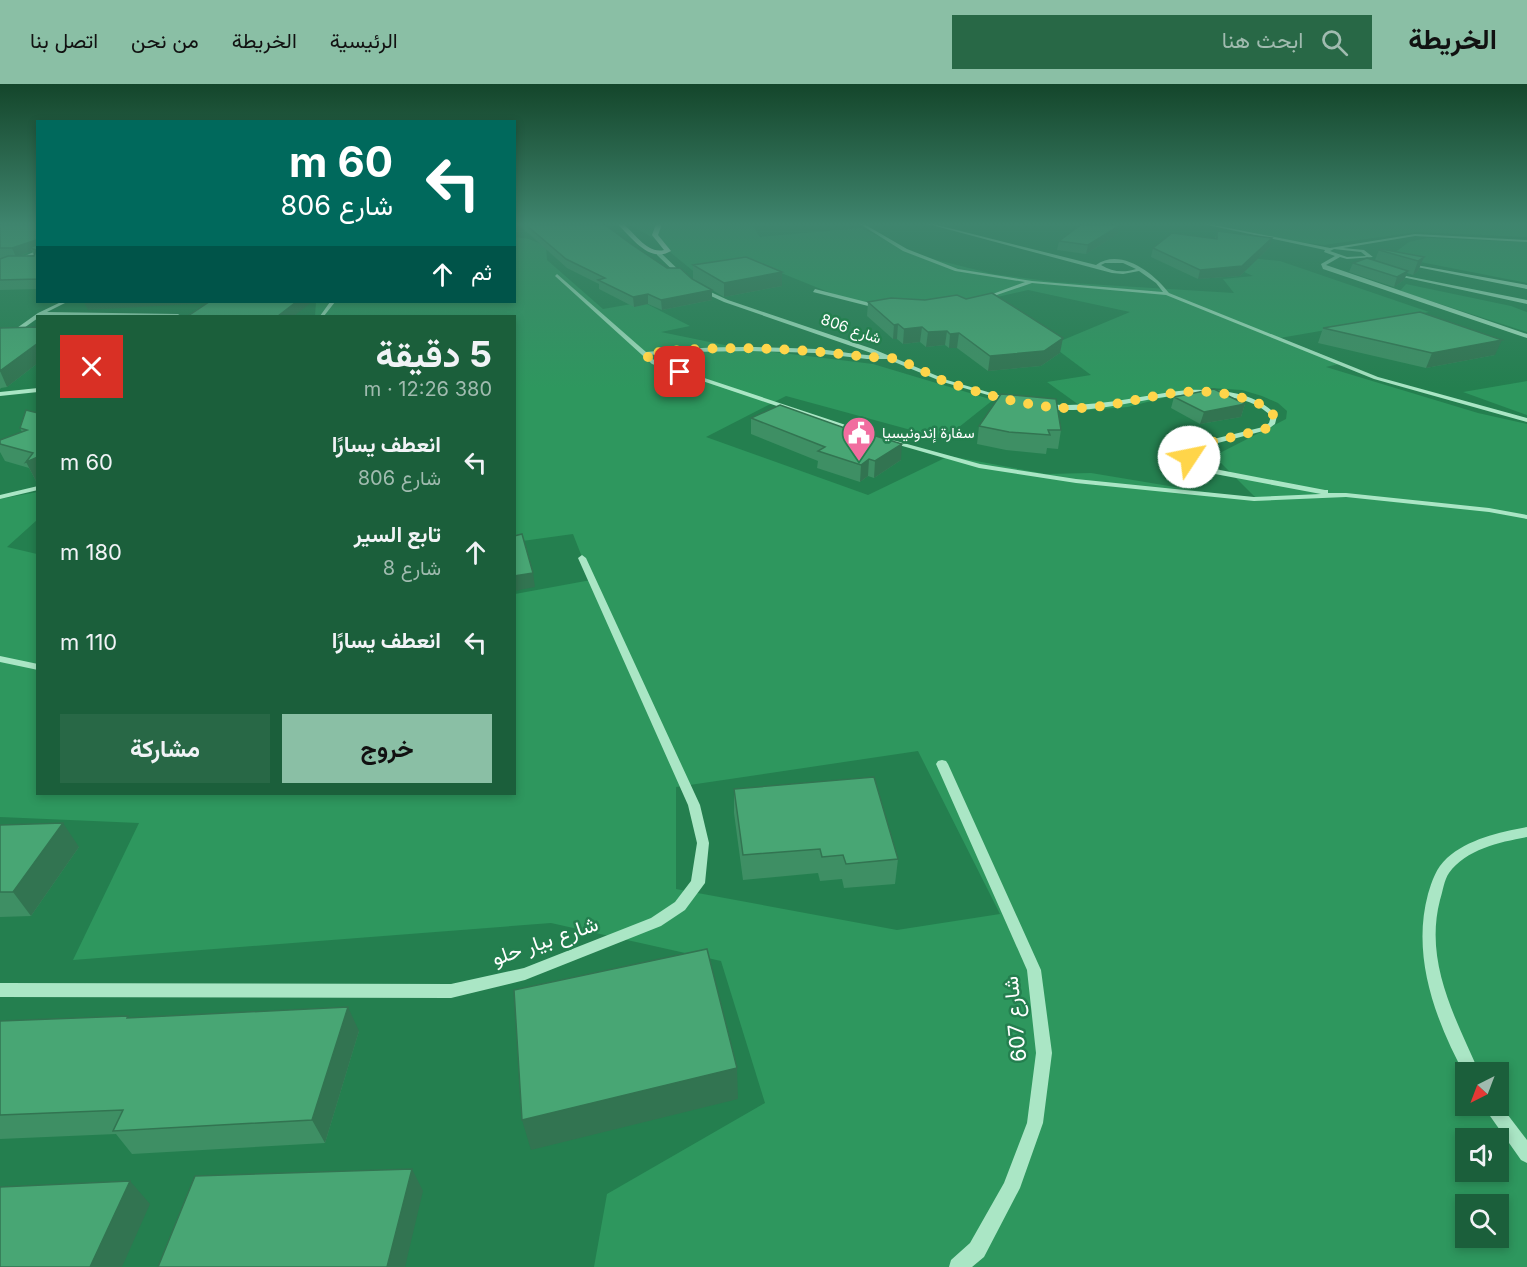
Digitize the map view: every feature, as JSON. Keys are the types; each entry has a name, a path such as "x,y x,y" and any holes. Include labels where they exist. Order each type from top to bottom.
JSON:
{"street":[{"path":"562,279 654,363 924,452 979,466 1076,481 1254,499 1346,495"},
{"path":"1011,279 1167,294 1376,378 1527,420"},
{"path":"1153,279 1163,286 1167,294"},
{"path":"1358,279 1527,336"},
{"path":"1418,279 1527,302"},
{"path":"1487,279 1527,287"},
{"path":"978,300 1032,282"},
{"name":"شارع 806","path":"696,287 726,301 893,358 945,381 1019,401"},
{"path":"815,291 884,307"},
{"path":"40,314 62,303"},
{"path":"322,315 331,303"},
{"path":"40,314 109,315"},
{"path":"0,343 36,317"},
{"path":"645,354 679,350 725,349 817,351 873,358 893,358"},
{"path":"0,394 36,390"},
{"path":"1041,406 1065,408 1101,405 1189,390 1209,390 1249,399 1268,408 1274,416 1272,424 1265,429 1192,448 1188,453 1192,460 1218,472 1346,495 1489,510 1527,517"},
{"path":"0,497 36,488"},
{"name":"شارع بيار حلو","path":"0,990 451,991 525,974 656,922 680,906 698,883 703,843 693,805 582,558"},
{"path":"0,659 36,667"},
{"name":"شارع 607","path":"942,764 1034,970 1044,1053 1035,1123 1011,1188 977,1250 958,1267"},
{"path":"1466,1062 1438,995 1430,957 1428,923 1434,896 1443,871 1459,856 1482,844 1527,831"},
{"path":"1498,1116 1527,1155"}],"green space":[{"path":"516,279 569,279 603,309 643,302 690,326 661,332 734,347 873,364 993,400 944,439 786,396 706,437 868,495 949,456 1046,474 1091,473 1259,501 1214,456 1286,419 1287,411 1278,403 1242,390 1210,388 1193,390 1128,407 1086,410 1047,382 1091,375 1051,345 1130,312 1028,290 958,306 899,309 843,298 797,279 1033,279 1234,293 1223,279 1333,279 1429,312 1280,338 1343,363 1326,367 1478,413 1527,424 1527,1267 594,1267 607,1194 765,1103 721,961 551,923 73,960 139,823 0,817 0,499 36,492 36,521 7,547 36,554 36,795 516,795 516,594 591,580 573,534 516,542 516,315 315,315 316,303 516,303","holes":["918,751 1000,914 897,930 676,889 676,787"]},
{"path":"1508,279 1527,279 1527,283"},
{"path":"1406,284 1511,306 1527,312 1527,332 1400,291"},
{"path":"1527,381 1527,415 1463,392"}],"building":[{"path":"692,279 712,290 661,300 648,294 633,297 598,280"},
{"path":"717,279 744,279 724,283"},
{"path":"992,293 1063,338 1044,351 990,356 959,333 928,332 922,327 904,329 898,324 894,325 868,302 891,298 925,300 957,295 966,299"},
{"path":"208,303 295,303 279,315 190,315"},
{"path":"1420,312 1502,340 1432,353 1323,328"},
{"path":"36,327 36,344 0,371 0,328"},
{"path":"1214,389 1245,404 1204,412 1174,397"},
{"path":"1001,394 1056,399 1061,430 1048,430 1050,435 1009,432 979,426"},
{"path":"780,405 853,431 902,444 875,461 869,459 861,465 818,451 825,447 751,418"},
{"path":"26,410 36,412 36,458 26,462 33,453 0,444 0,440 27,430 20,428"},
{"path":"522,534 533,573 516,576 516,536"},
{"path":"874,777 898,859 846,864 843,855 822,857 820,849 743,855 734,789"},
{"path":"63,823 13,892 0,892 0,825"},
{"path":"707,949 737,1068 522,1120 514,990"},
{"path":"348,1007 312,1120 113,1131 123,1110 0,1115 0,1021 128,1016 127,1018"},
{"path":"412,1169 387,1267 158,1267 195,1176"},
{"path":"130,1181 90,1267 0,1267 0,1187"}],"place":[{"name":"سفارة إندونيسيا","path":"859,462"}],"route":[{"path":"680,372 654,363 645,354 679,350 725,349 817,351 873,358 893,358 945,381 1041,406 1065,408 1101,405 1189,390 1209,390 1257,402 1268,408 1274,416 1272,424 1265,429 1196,446 1189,450 1189,457"}]}
